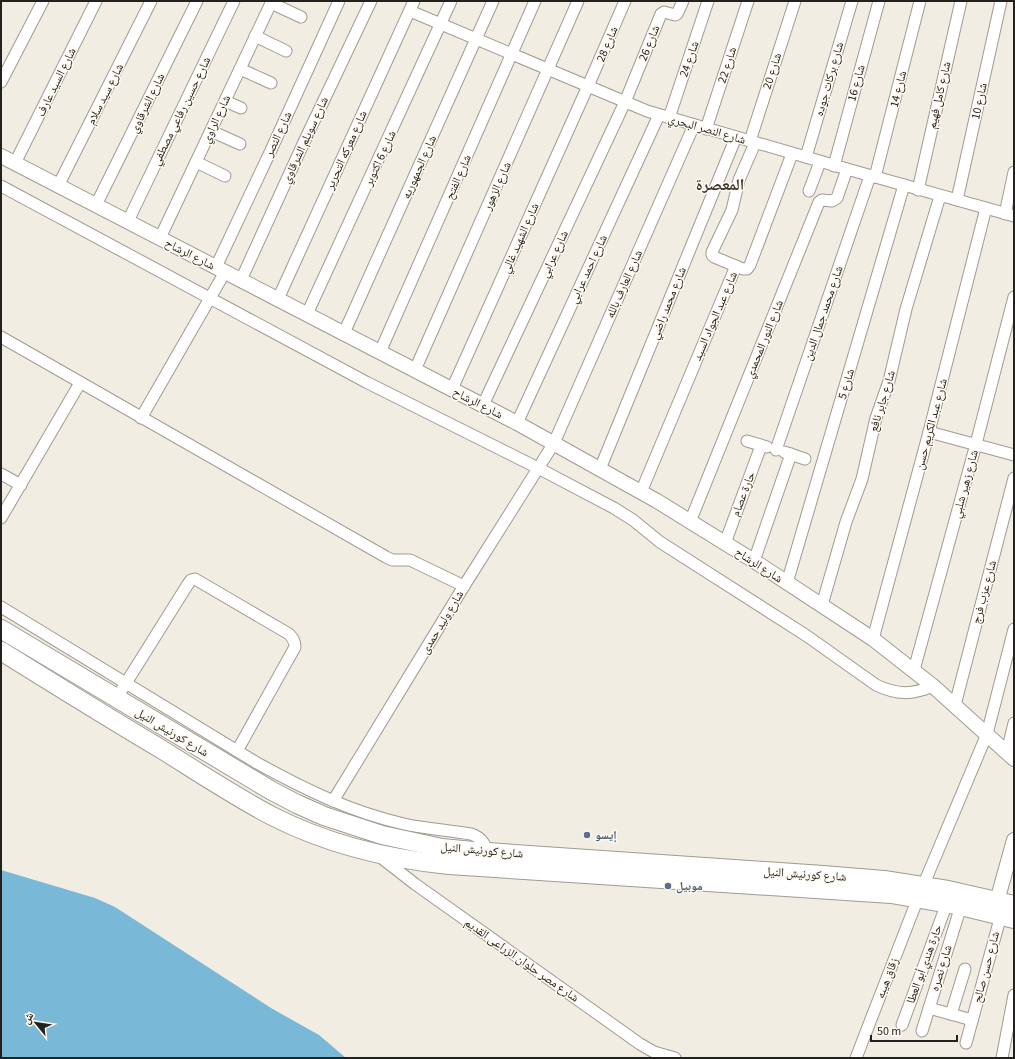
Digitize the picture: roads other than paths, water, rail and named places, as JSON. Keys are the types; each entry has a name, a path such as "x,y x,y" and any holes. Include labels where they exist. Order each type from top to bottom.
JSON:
{"highway":[{"name":"شارع كورنيش النيل","path":"1,629 116,699 272,790 324,816 374,833 442,848 884,880 954,904 1007,910"},
{"name":"شارع كورنيش النيل","path":"1,651 255,807 323,838 375,854 412,861 449,865 857,891 921,892 1007,910"}],"street":[{"path":"1,82 43,1"},
{"name":"شارع السيد عارف","path":"16,163 96,1"},
{"name":"شارع سيد سلام","path":"58,186 151,1"},
{"name":"شارع الشرقاوي","path":"96,205 197,1"},
{"name":"شارع حسين رفاعي مصطفي","path":"128,221 234,1"},
{"name":"شارع النصر","path":"141,418 210,299 220,270 272,148 339,1"},
{"name":"شارع سويلم الشرقاوي","path":"241,280 371,1"},
{"name":"شارع 6 اكتوبر","path":"307,314 451,1"},
{"name":"شارع الجمهوريه","path":"344,333 493,1"},
{"name":"شارع الفتح","path":"380,352 535,1"},
{"name":"شارع الزهور","path":"415,370 578,1"},
{"name":"شارع 28","path":"588,86 625,1"},
{"name":"شارع 26","path":"625,102 661,14 664,12 675,15 677,14 683,1"},
{"name":"شارع 24","path":"664,116 708,1"},
{"name":"شارع 22","path":"706,128 748,1"},
{"name":"شارع 20","path":"736,266 713,257 712,252 732,210 795,1"},
{"name":"شارع بركات جوده","path":"806,157 852,1"},
{"name":"شارع 16","path":"834,166 879,1"},
{"name":"شارع 14","path":"873,177 920,1"},
{"name":"شارع كامل فهيم","path":"918,190 961,1"},
{"name":"شارع 10","path":"957,200 1001,1"},
{"path":"272,2 301,17"},
{"name":"شارع الراوي","path":"160,238 272,2"},
{"name":"شارع النصر البحري","path":"412,6 441,24 625,102 664,116 792,154 1009,215"},
{"name":"شارع معركه التحرير","path":"278,299 412,6"},
{"path":"255,36 286,51"},
{"path":"240,69 271,83"},
{"name":"شارع الشهيد غالي","path":"452,389 588,86"},
{"path":"225,101 241,108"},
{"name":"شارع عرابي","path":"483,405 625,102"},
{"name":"شارع احمد عرابي","path":"517,423 664,116"},
{"name":"شارع العارف بالله","path":"554,443 694,125"},
{"path":"211,131 240,144"},
{"name":"شارع محمد راضي","path":"600,469 736,137"},
{"name":"شارع عبد الجواد السيد","path":"641,492 736,266 745,270 750,266 792,154"},
{"name":"شارع الرشاح","path":"1,156 483,405 641,492 754,561 873,639 933,686 1010,755"},
{"path":"196,162 225,176"},
{"path":"809,191 820,162"},
{"name":"شارع النور المحمدي","path":"690,522 819,202 821,200 832,201 837,198 847,169"},
{"path":"1009,215 1014,172"},
{"name":"شارع محمد جمال الدين","path":"776,450 873,177"},
{"path":"1,186 366,382 538,468 624,514 642,526 660,542 807,636 886,690 898,693 910,693 922,691 933,686"},
{"name":"شارع 5","path":"787,583 904,186"},
{"name":"شارع جابر نافع","path":"822,605 848,514 862,479 876,418 895,359 906,309 940,196"},
{"name":"شارع عبد الكريم حسن","path":"873,639 929,432 986,208"},
{"name":"شارع زهير شلبي","path":"914,670 976,444 1014,297"},
{"path":"1,338 386,557 392,560 410,560 464,586"},
{"path":"1,518 80,383"},
{"path":"929,432 1014,455"},
{"path":"747,441 805,459"},
{"name":"شارع وليد حمدى","path":"333,801 464,586 554,443"},
{"name":"حارة عصام","path":"725,543 761,446"},
{"path":"754,561 791,454"},
{"path":"1,474 20,486"},
{"name":"شارع عزب فرج","path":"954,705 1014,478"},
{"path":"116,699 191,580 195,579 289,634 295,642 295,646 237,751"},
{"path":"1,607 284,778 357,811 404,824 471,834 483,842 487,852"},
{"name":"زقاق هيبه","path":"856,1058 921,892 987,734 1014,629"},
{"path":"1010,755 1014,723"},
{"path":"1007,910 1014,840"},
{"name":"شارع مصر حلوان الزراعى القديم","path":"375,854 640,1044 654,1052 671,1058"},
{"name":"شارع نصره","path":"922,1031 954,904"},
{"name":"حارة هندي أبو العطا","path":"902,1025 954,904"},
{"name":"شارع حسن صالح","path":"966,1043 1007,910"},
{"path":"951,1014 966,969"},
{"path":"1002,1058 1011,1030 1014,996"},
{"path":"929,1008 972,1020"}],"water":[{"path":"1,870 95,898 115,907 271,1008 319,1035 346,1058 1,1058"}],"place":[{"name":"إيسو","path":"587,835"},
{"name":"موبيل","path":"668,886"}],"district":[{"name":"المعصرة","path":"720,184"}]}
